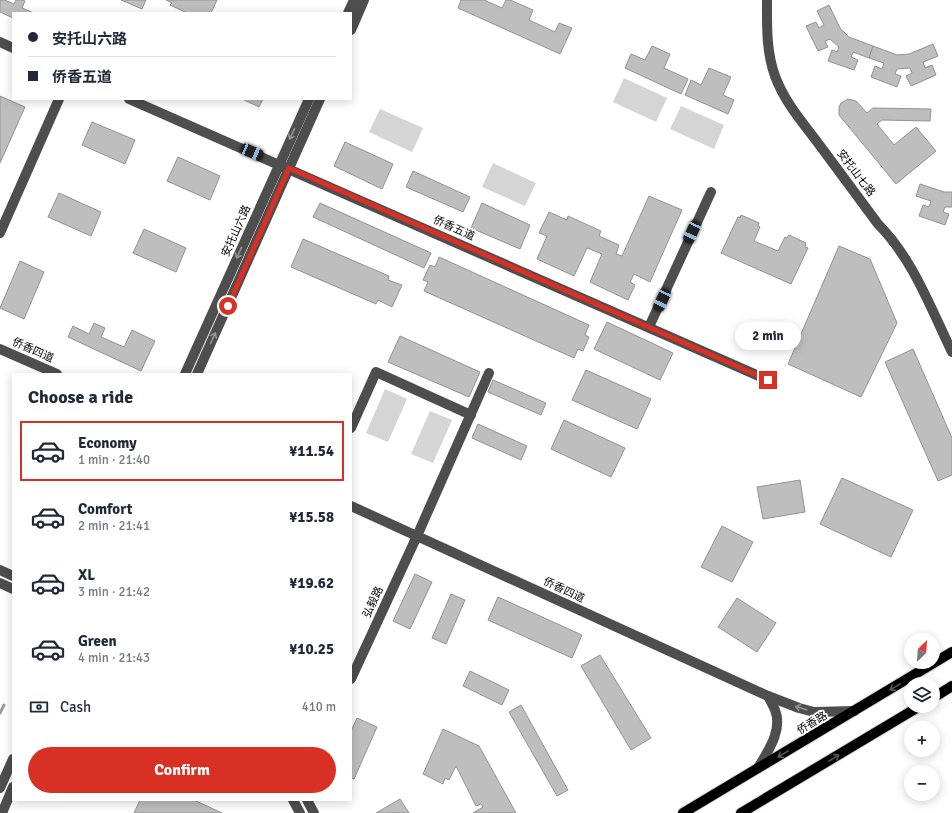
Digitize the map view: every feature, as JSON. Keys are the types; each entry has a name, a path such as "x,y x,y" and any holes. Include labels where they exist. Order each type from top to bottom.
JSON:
{"main road":[{"name":"侨香路","path":"683,813 952,652"},
{"path":"940,694 952,686"},
{"path":"740,813 908,713"}],"street":[{"path":"348,12 354,0"},
{"path":"352,28 364,0"},
{"name":"安托山七路","path":"767,0 767,34 769,54 775,76 783,94 805,126 897,246 916,280 952,352"},
{"path":"0,42 12,48"},
{"path":"0,233 59,100"},
{"name":"侨香五道","path":"131,100 289,168 768,380"},
{"name":"安托山六路","path":"185,373 308,100"},
{"name":"安托山六路","path":"197,373 320,100"},
{"path":"649,327 711,192"},
{"name":"侨香四道","path":"0,348 55,373"},
{"path":"352,426 376,372 471,415"},
{"name":"弘毅路","path":"352,677 489,374"},
{"name":"侨香四道","path":"352,506 768,696 814,712 854,712"},
{"path":"0,570 12,576"},
{"path":"0,583 12,589"},
{"path":"758,768 773,740 778,723 775,709 768,696"},
{"path":"0,788 12,761"},
{"path":"2,813 12,789"},
{"path":"294,801 300,813"},
{"path":"307,801 314,813"}],"shaded area":[{"path":"624,78 667,98 656,122 613,102"},
{"path":"681,106 724,125 714,149 670,129"},
{"path":"380,109 423,128 412,152 369,132"},
{"path":"493,163 536,183 525,206 482,187"},
{"path":"385,389 407,399 388,442 366,433"},
{"path":"430,411 452,420 433,463 411,454"}],"building":[{"path":"0,0 5,0 14,4 16,0 23,0 25,1 22,8 32,12 12,12 12,18 0,12"},
{"path":"121,0 146,0 142,9"},
{"path":"166,0 217,0 211,12 185,12 170,5 172,3"},
{"path":"461,0 484,0 502,8 506,0 510,0 533,10 529,20 555,32 559,23 572,28 560,54 458,8"},
{"path":"829,5 840,28 849,37 873,46 869,58 853,52 851,57 858,60 854,70 828,61 832,50 837,52 839,47 830,39 825,41 828,47 818,51 806,26 816,22 819,28 824,25 817,11"},
{"path":"933,44 938,56 923,62 925,68 932,65 936,75 911,86 906,76 912,73 910,68 897,69 895,74 901,76 897,87 871,77 875,66 882,69 884,63 869,58 873,46 897,55 909,54"},
{"path":"652,46 670,54 664,68 688,79 681,94 625,68 631,54 645,60"},
{"path":"709,68 731,77 723,95 734,100 728,114 685,95 691,80 701,85"},
{"path":"0,96 25,107 0,163"},
{"path":"848,99 856,101 867,113 873,108 931,109 930,121 882,120 877,124 894,145 916,127 936,151 896,184 839,115 839,107 841,103"},
{"path":"244,100 262,100 259,107"},
{"path":"92,122 135,140 125,164 82,145"},
{"path":"345,142 393,164 382,189 334,166"},
{"path":"178,157 220,176 210,200 167,181"},
{"path":"413,171 470,197 463,212 406,187"},
{"path":"920,184 944,192 952,192 952,207 945,207 943,212 949,214 945,225 919,216 923,205 929,207 931,201 916,196"},
{"path":"59,193 101,212 91,236 48,217"},
{"path":"649,196 682,210 650,282 634,274 630,282 635,285 628,300 590,282 602,254 587,248 574,276 537,259 547,236 539,233 549,212 567,220 568,216 601,231 599,236 619,245 616,254 622,256"},
{"path":"320,203 431,253 424,268 313,217"},
{"path":"482,203 530,225 520,249 471,228"},
{"path":"741,215 759,223 758,226 760,227 754,241 778,251 785,237 787,238 789,235 806,243 805,247 808,248 791,284 721,253 738,217 740,218"},
{"path":"144,229 186,248 176,272 133,253"},
{"path":"303,239 389,276 388,280 402,285 392,307 378,300 376,304 291,267"},
{"path":"839,246 870,259 897,323 861,397 788,364"},
{"path":"439,257 589,325 585,335 589,337 583,351 578,349 574,358 424,291 428,282 423,280 430,265 435,267"},
{"path":"20,261 44,272 24,319 0,308"},
{"path":"607,322 673,353 660,380 594,349"},
{"path":"94,323 105,328 101,337 124,347 132,330 155,341 141,371 68,337 73,326 89,334"},
{"path":"400,336 480,372 469,397 388,362"},
{"path":"913,349 952,438 952,475 938,481 885,362"},
{"path":"586,370 651,399 637,429 572,400"},
{"path":"493,380 546,403 541,415 488,392"},
{"path":"564,420 625,448 611,477 551,449"},
{"path":"478,424 527,446 521,460 472,438"},
{"path":"842,478 913,510 891,557 820,524"},
{"path":"800,480 805,512 763,519 757,487"},
{"path":"722,526 753,542 732,582 701,567"},
{"path":"415,574 432,582 410,629 393,621"},
{"path":"451,594 465,600 446,644 432,638"},
{"path":"498,597 582,635 572,658 488,620"},
{"path":"737,598 776,623 757,652 718,627"},
{"path":"600,655 651,738 631,750 581,666"},
{"path":"470,671 509,690 502,705 463,686"},
{"path":"521,705 568,790 557,796 509,712"},
{"path":"357,718 377,727 354,779 352,778 352,729"},
{"path":"443,729 479,746 516,813 473,813 483,807 481,804 476,806 456,766 449,780 445,778 443,784 423,774"},
{"path":"400,799 409,813 376,813"},
{"path":"140,801 196,801 222,813 134,813"}],"waterway":[{"path":"0,713 4,705"}],"route":[{"path":"228,306 289,168 768,380"}]}
